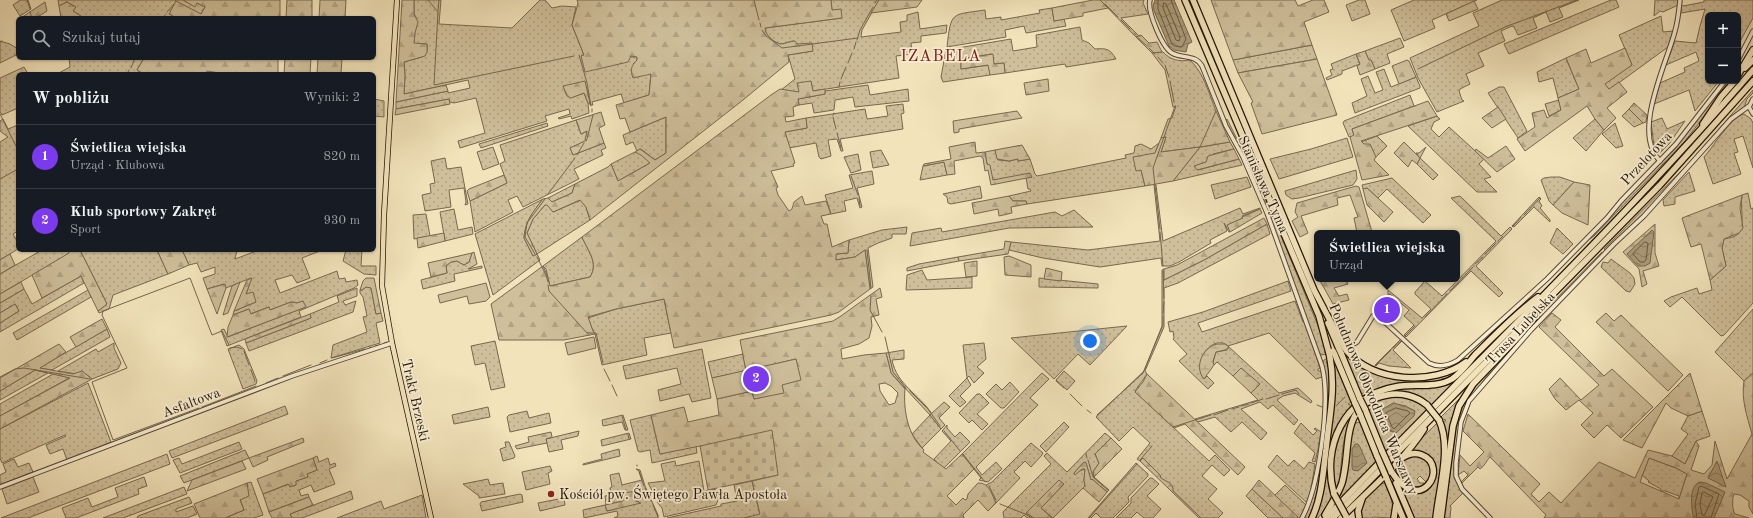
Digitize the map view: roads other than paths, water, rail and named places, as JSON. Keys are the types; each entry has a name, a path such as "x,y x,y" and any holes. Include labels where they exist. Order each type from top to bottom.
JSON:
{"highway":[{"name":"Południowa Obwodnica Warszawy","path":"1185,0 1318,316 1365,409 1411,518"},
{"name":"Południowa Obwodnica Warszawy","path":"1193,0 1314,290 1355,403 1403,518"},
{"path":"1741,71 1753,50"},
{"path":"1741,73 1753,60"},
{"path":"1325,518 1698,134 1753,70"},
{"path":"1333,518 1412,445 1430,418 1660,185 1753,81"},
{"path":"1698,134 1708,116 1732,84"},
{"path":"1736,101 1753,87"},
{"path":"1391,471 1401,485 1412,491 1416,491 1425,488 1432,480 1433,467 1428,459 1422,455 1410,454 1393,462 1345,517 1334,494 1330,475 1332,448 1341,426 1353,409 1371,396 1393,387 1446,382 1460,372 1528,304 1548,290"},
{"path":"1442,518 1453,426 1462,398 1473,384 1519,336 1551,297"},
{"path":"1312,518 1320,491 1332,403 1337,352 1373,371 1386,375 1412,377 1426,377 1444,374 1473,358"},
{"path":"1325,518 1342,484 1345,469 1348,432 1358,412 1372,400 1390,394 1411,396 1427,405 1439,420 1443,428 1445,442 1436,518"},
{"path":"1359,518 1358,507 1365,494"},
{"path":"1394,496 1396,510 1394,518"}],"main road":[{"name":"Trakt Brzeski","path":"397,0 384,209 382,286 392,343 431,518"}],"street":[{"name":"Stanisława Tyma","path":"1150,0 1150,12 1167,49 1175,55 1195,58 1202,66 1222,118 1243,157 1267,213 1320,360 1325,378 1322,438 1313,488 1302,518"},
{"path":"1660,161 1652,149 1649,114 1675,31 1680,0"},
{"path":"1741,54 1753,31"},
{"name":"Przelotowa","path":"1579,247 1681,138 1723,84"},
{"path":"1738,113 1749,106 1753,99"},
{"path":"1738,113 1752,113 1749,106"},
{"name":"Trasa Lubelska","path":"1490,518 1462,489 1456,476 1456,463 1461,427 1465,411 1471,398 1531,330 1595,262 1644,216 1730,119 1738,113"},
{"name":"Trasa Lubelska","path":"1320,360 1354,344 1375,315 1379,316 1422,357 1432,364 1444,366 1458,360 1489,333 1579,247"},
{"name":"Asfaltowa","path":"0,487 292,376 392,343"}],"water":[{"path":"1155,0 1174,0 1192,42 1188,44 1186,52 1174,50 1169,46 1154,11 1153,6"},
{"path":"1652,230 1654,232 1650,263 1645,266 1638,266 1627,254"},
{"path":"1393,403 1405,406 1415,411 1414,416 1396,433 1388,429 1381,412"},
{"path":"1355,444 1358,444 1360,447 1367,463 1358,471 1353,470 1352,468 1352,449"},
{"path":"1717,461 1726,487 1708,478"},
{"path":"1700,482 1706,483 1725,492 1714,518 1693,517 1692,492 1696,484"}],"waterway":[{"path":"27,0 30,9"},
{"path":"428,0 438,12 434,85 574,56"},
{"path":"438,11 439,0"},
{"path":"754,0 759,20"},
{"path":"1418,69 1505,27 1577,0"},
{"path":"167,12 174,4"},
{"path":"1105,4 1118,17"},
{"path":"857,40 860,30 873,7"},
{"path":"30,12 31,16"},
{"path":"1121,20 1130,29"},
{"path":"760,23 761,27"},
{"path":"762,30 766,36 782,48 858,38"},
{"path":"1138,38 1146,45"},
{"path":"854,49 856,42"},
{"path":"1149,48 1155,54"},
{"path":"848,63 852,53"},
{"path":"579,55 587,83 591,106"},
{"path":"1158,57 1163,63"},
{"path":"131,68 134,60"},
{"path":"1165,65 1169,77"},
{"path":"841,79 846,67"},
{"path":"1170,81 1174,102"},
{"path":"839,87 840,82"},
{"path":"1160,229 1153,168 1175,106"},
{"path":"0,114 16,146"},
{"path":"587,139 593,115"},
{"path":"833,117 836,129"},
{"path":"837,133 841,148"},
{"path":"577,155 584,143"},
{"path":"548,194 575,158"},
{"path":"0,179 16,170"},
{"path":"851,176 858,195"},
{"path":"859,198 860,206"},
{"path":"1524,215 1540,198"},
{"path":"535,254 525,237 527,223 545,199"},
{"path":"1518,221 1521,217"},
{"path":"1512,227 1517,222"},
{"path":"1160,232 1163,266"},
{"path":"1498,241 1503,236"},
{"path":"1485,254 1496,243"},
{"path":"867,250 871,288"},
{"path":"537,257 548,282"},
{"path":"1475,264 1483,257"},
{"path":"1460,281 1473,267"},
{"path":"1163,271 1164,298"},
{"path":"199,408 113,440 92,382 127,368 102,315 103,311 190,278 212,335 222,331 229,345"},
{"path":"1450,291 1459,282"},
{"path":"548,285 549,291 587,333 596,333 603,363"},
{"path":"1425,317 1447,294"},
{"path":"871,296 870,310 882,332"},
{"path":"1163,313 1164,302"},
{"path":"1097,415 1143,373 1163,325 1163,316"},
{"path":"1405,336 1415,326"},
{"path":"885,337 893,372 906,388"},
{"path":"1393,348 1401,341"},
{"path":"375,346 379,345"},
{"path":"230,348 237,347 242,349"},
{"path":"332,358 365,349"},
{"path":"1374,367 1391,350"},
{"path":"244,351 249,365"},
{"path":"320,363 327,360"},
{"path":"283,376 311,365"},
{"path":"0,377 15,369 24,368 90,379"},
{"path":"604,369 610,381"},
{"path":"251,370 255,381"},
{"path":"1360,381 1367,374"},
{"path":"266,383 278,378"},
{"path":"1056,381 1064,388"},
{"path":"612,385 617,396"},
{"path":"202,407 256,386"},
{"path":"1282,394 1296,390 1299,394"},
{"path":"910,391 928,409 940,426"},
{"path":"1070,394 1082,406"},
{"path":"1266,399 1279,395"},
{"path":"1336,406 1345,397"},
{"path":"1251,403 1263,399"},
{"path":"1241,406 1249,404"},
{"path":"1317,405 1322,407"},
{"path":"1232,409 1239,407"},
{"path":"1087,410 1091,413"},
{"path":"1214,415 1228,410"},
{"path":"1173,427 1211,415"},
{"path":"622,416 626,430"},
{"path":"944,431 960,451"},
{"path":"628,434 629,439"},
{"path":"1140,460 1152,446"},
{"path":"963,454 985,482"},
{"path":"1086,454 1087,458"},
{"path":"1088,460 1093,477 1108,490"},
{"path":"1089,518 1137,464"},
{"path":"639,472 644,486"},
{"path":"989,486 996,500"},
{"path":"645,488 651,501"},
{"path":"1000,504 1032,518"},
{"path":"653,505 658,517"}],"place":[{"name":"Świetlica wiejska","path":"1387,310"},
{"name":"Klub sportowy Zakręt","path":"756,379"},
{"name":"Kościół pw. Świętego Pawła Apostoła","path":"551,494"}],"district":[{"name":"IZABELA","path":"941,55"}]}
